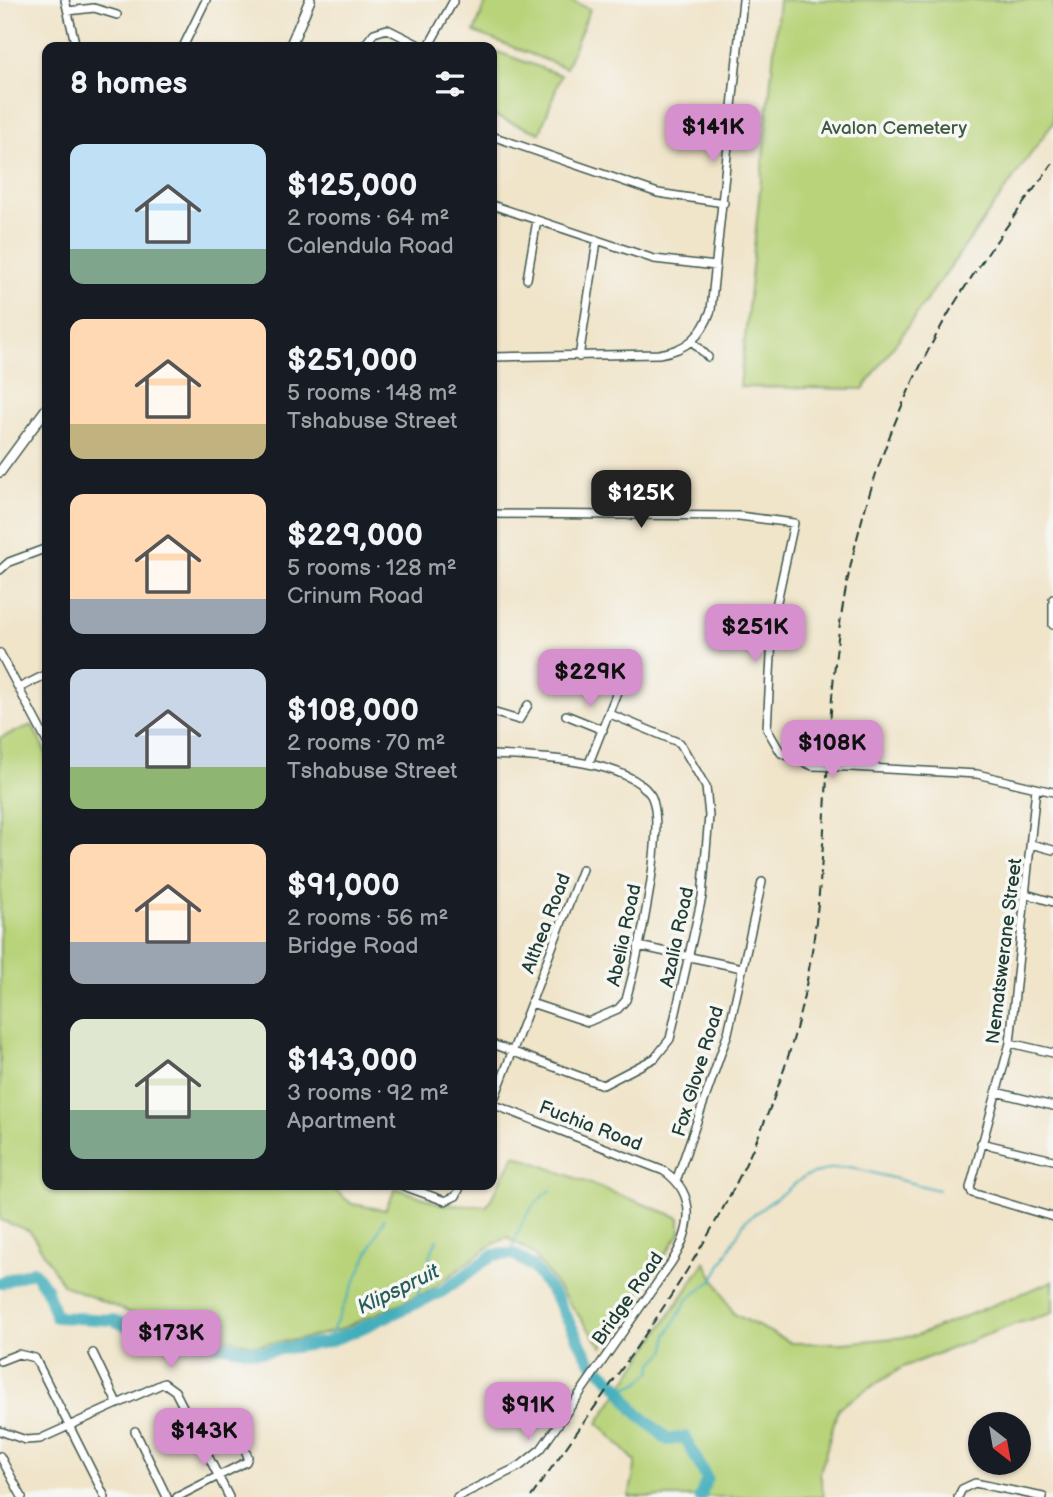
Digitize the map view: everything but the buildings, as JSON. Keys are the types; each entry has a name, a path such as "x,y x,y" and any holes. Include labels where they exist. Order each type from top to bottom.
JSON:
{"main road":[{"path":"292,42 310,0"},
{"path":"0,472 42,415"}],"street":[{"path":"65,0 75,42"},
{"path":"185,42 206,0"},
{"path":"429,42 454,0"},
{"path":"497,357 664,353 693,342 711,310 743,0"},
{"path":"68,11 94,8 117,15"},
{"path":"367,42 374,33 387,29 415,42"},
{"path":"497,138 658,193 724,203"},
{"path":"497,207 654,259 716,267"},
{"path":"527,279 537,220"},
{"path":"579,357 597,241"},
{"path":"693,342 708,357"},
{"path":"497,514 739,516 794,523 773,620 767,729 780,752 813,766 984,775 1053,792"},
{"path":"0,570 9,562 42,550"},
{"path":"1053,599 1053,624"},
{"path":"0,653 42,732"},
{"path":"19,688 42,676"},
{"path":"497,755 589,763 620,687"},
{"path":"497,713 519,720 528,705"},
{"name":"Azalia Road","path":"497,1046 598,1084 612,1083 655,1058 670,1039 706,871 709,816 706,788 680,743 610,714"},
{"path":"566,715 603,730"},
{"name":"Abelia Road","path":"531,1003 582,1021 596,1021 618,1009 626,1000 653,867 656,815 650,795 633,780 589,763"},
{"name":"Nematswerane Street","path":"1036,788 1010,1043 970,1186 973,1195 1053,1217"},
{"path":"1031,844 1053,849"},
{"name":"Althea Road","path":"497,1091 582,869"},
{"name":"Fox Glove Road","path":"676,1181 728,1033 762,882"},
{"path":"1026,894 1053,902"},
{"path":"638,946 742,968"},
{"path":"1010,1043 1053,1053"},
{"path":"996,1092 1053,1106"},
{"name":"Fuchia Road","path":"497,1106 654,1166 676,1181"},
{"path":"981,1143 1053,1160"},
{"name":"Bridge Road","path":"457,1497 532,1458 671,1263 687,1234 689,1207 676,1181"},
{"path":"414,1190 441,1200 452,1200 458,1190"},
{"path":"93,1353 117,1403"},
{"path":"0,1361 13,1355 27,1354 34,1358 105,1497"},
{"path":"0,1431 35,1440 159,1383 168,1384 178,1396 229,1497"},
{"path":"135,1431 167,1497"},
{"path":"177,1497 248,1460 242,1443"},
{"path":"0,1456 22,1497"},
{"path":"958,1496 966,1486 975,1483 1043,1497"}],"green space":[{"path":"487,0 569,0 590,9 566,68 474,32"},
{"name":"Avalon Cemetery","path":"779,0 1053,0 1053,123 863,389 740,387"},
{"path":"497,52 561,75 540,133 497,117"},
{"path":"32,725 42,745 42,1190 335,1190 352,1204 385,1210 395,1190 402,1190 443,1205 487,1206 515,1155 680,1218 680,1233 602,1347 533,1254 507,1237 432,1289 339,1330 301,1339 255,1345 191,1330 162,1317 133,1314 63,1285 30,1231 0,1220 0,738"},
{"path":"705,1262 734,1314 792,1343 843,1343 916,1336 1053,1281 1053,1313 1015,1324 903,1367 838,1408 820,1473 824,1497 629,1497 636,1462 598,1423"}],"waterway":[{"path":"620,1390 638,1383 652,1371 653,1363 666,1350 667,1335 688,1299 712,1281 745,1221 804,1177 829,1169 850,1167 938,1190"},
{"path":"511,1254 525,1218 536,1203 551,1190"},
{"path":"327,1342 384,1219"},
{"path":"405,1309 416,1296 431,1263 429,1258 437,1239"},
{"name":"Klipspruit","path":"0,1283 33,1271 46,1288 56,1317 113,1320 162,1341 180,1339 261,1352 327,1342 353,1332 443,1291 493,1255 514,1254 533,1267 556,1298 590,1361 618,1386 634,1410 668,1440 685,1437 707,1479 700,1497"}],"railway":[{"path":"531,1497 682,1279 746,1164 772,1103 793,1040 813,944 823,848 836,654 863,516 893,427 933,342 979,266 1053,163"}]}
